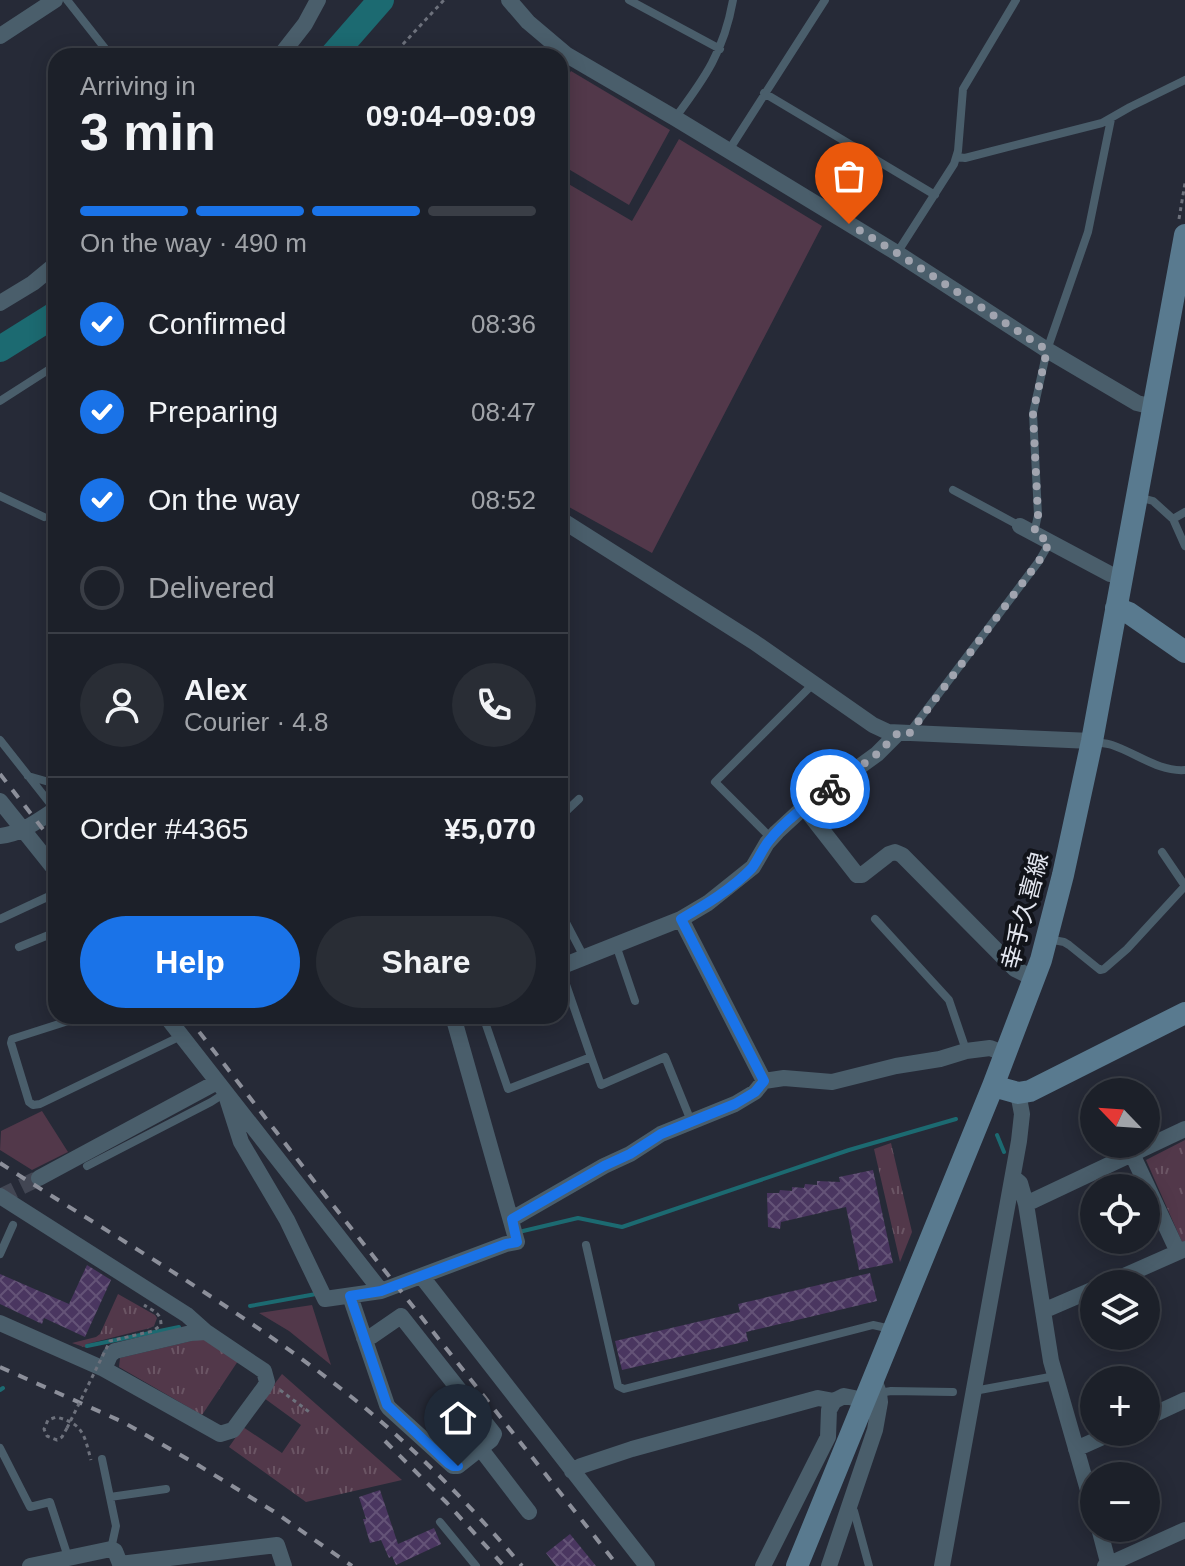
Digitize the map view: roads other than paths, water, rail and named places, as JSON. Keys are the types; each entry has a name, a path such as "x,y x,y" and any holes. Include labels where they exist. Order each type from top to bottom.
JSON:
{"main road":[{"name":"幸手久喜線","path":"797,1566 872,1390 893,1329 1006,1054 1047,939 1092,741 1153,407 1178,312 1185,235"},
{"path":"1116,608 1129,613 1185,652"},
{"path":"993,1086 1018,1093 1030,1091 1185,1013"}],"street":[{"path":"0,36 55,0"},
{"path":"286,48 318,0"},
{"path":"509,0 552,48"},
{"path":"568,63 675,118 897,253 1047,350 1137,403 1153,407"},
{"path":"0,303 48,271"},
{"path":"568,524 742,634 873,725 888,732 1092,741"},
{"path":"1027,530 1110,574 1123,577"},
{"path":"568,964 681,919 708,903 753,867 771,838 804,807 903,734"},
{"path":"0,801 48,861"},
{"path":"804,807 857,875 862,875 889,854 895,852 902,855 1015,969 1035,979"},
{"path":"0,836 12,835 48,815"},
{"path":"681,919 764,1081"},
{"path":"172,1024 381,1291"},
{"path":"221,1087 241,1142 287,1220 325,1299 381,1291 517,1242 455,1024"},
{"path":"512,1219 661,1134 735,1104 755,1092 764,1081 784,1078 832,1082 966,1051 990,1048 1006,1054"},
{"path":"39,1178 221,1087"},
{"path":"942,1566 1022,1121 1018,1093"},
{"path":"1160,1142 1185,1129"},
{"path":"1026,1204 1129,1158"},
{"path":"1134,1158 1182,1251 1138,1270"},
{"path":"1013,1177 1020,1183 1026,1204 1051,1361 1080,1463"},
{"path":"0,1196 187,1315 206,1332 264,1371 267,1382 233,1430 220,1434 104,1369 0,1323"},
{"path":"422,1277 647,1566"},
{"path":"1043,1311 1080,1295"},
{"path":"350,1296 364,1338 389,1408 453,1466 458,1466 491,1440 494,1434 401,1316 364,1338"},
{"path":"104,1369 115,1351 206,1332"},
{"path":"763,1566 828,1437 829,1410 834,1401 872,1390 880,1402 875,1430 829,1566"},
{"path":"572,1471 632,1449 818,1398 834,1401"},
{"path":"1160,1412 1185,1400"},
{"path":"1076,1449 1083,1446"},
{"path":"480,1448 529,1512"},
{"path":"1102,1542 1108,1565 1185,1530"},
{"path":"30,1566 111,1549 115,1551 120,1565 277,1545 284,1566"}],"lane":[{"path":"67,0 105,48"},
{"path":"629,0 720,49"},
{"path":"675,118 720,49 733,0"},
{"path":"728,151 825,0"},
{"path":"897,253 957,157 963,89 1016,0"},
{"path":"957,157 965,158 1111,119 1185,80"},
{"path":"764,93 935,195"},
{"path":"953,490 1027,530 1038,515 1033,413 1047,350 1088,232 1111,119"},
{"path":"0,401 48,370"},
{"path":"0,496 44,517"},
{"path":"1137,497 1153,501 1173,519 1185,546"},
{"path":"1173,519 1185,512"},
{"path":"903,734 1039,561 1050,542"},
{"path":"771,838 715,782 813,683"},
{"path":"0,740 48,800"},
{"path":"1092,741 1111,745 1164,767 1185,770"},
{"path":"28,776 48,782"},
{"path":"568,809 579,799"},
{"path":"1047,939 1064,942 1100,970 1104,969 1127,949 1185,886 1162,852"},
{"path":"0,919 48,897"},
{"path":"875,919 949,1000 966,1051"},
{"path":"568,926 584,957"},
{"path":"19,947 48,935"},
{"path":"616,945 635,1001"},
{"path":"568,990 601,1085 665,1057 691,1121"},
{"path":"59,1024 12,1039 29,1102 33,1105 182,1036"},
{"path":"486,1024 508,1089 591,1057"},
{"path":"87,1166 211,1102 221,1087"},
{"path":"0,1254 13,1225"},
{"path":"586,1245 618,1386 624,1389 873,1325 893,1329"},
{"path":"973,1391 1056,1376"},
{"path":"872,1390 953,1392"},
{"path":"0,1448 30,1507 50,1502 68,1557"},
{"path":"102,1459 116,1526 111,1549"},
{"path":"110,1497 166,1489"},
{"path":"849,1505 854,1511 869,1566"},
{"path":"440,1522 476,1566"}],"waterway":[{"path":"339,48 381,0"},
{"path":"0,349 48,319"},
{"path":"523,1231 578,1218 622,1227 849,1150 956,1119"},
{"path":"997,1135 1004,1152"},
{"path":"250,1306 316,1294"},
{"path":"87,1346 179,1327"}],"tunnel":[{"path":"0,1197 39,1178"}],"railway":[{"path":"0,774 48,836"},
{"path":"193,1024 618,1566"},
{"path":"0,1163 180,1276 312,1366 399,1437 442,1478 522,1566"},
{"path":"0,1367 123,1422 273,1511 352,1566"},
{"path":"385,1441 504,1566"}]}
